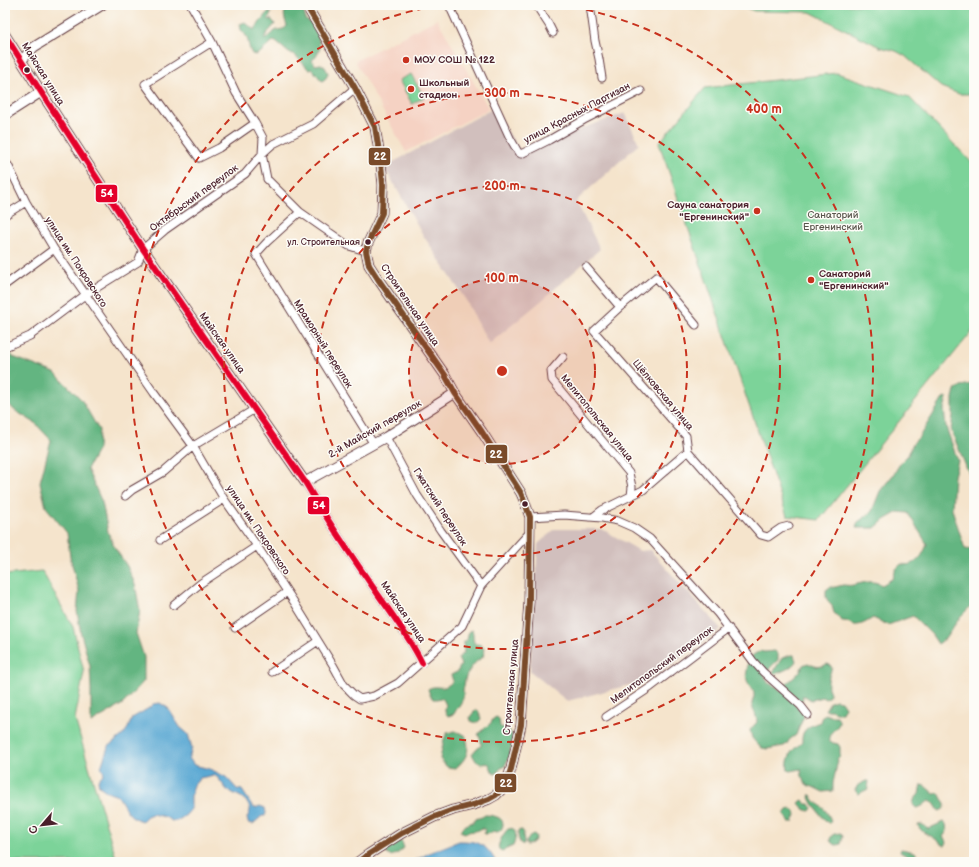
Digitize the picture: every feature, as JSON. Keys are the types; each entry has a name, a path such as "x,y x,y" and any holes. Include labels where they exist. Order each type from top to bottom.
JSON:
{"street":[{"path":"21,60 34,47 102,5"},
{"path":"191,5 212,42 236,93 263,138 262,154 267,179 300,212 349,246 366,251 368,243 382,213 382,163 375,127 355,88 306,5"},
{"name":"улица Красных Партизан","path":"449,5 510,138 518,152 521,154 641,91"},
{"path":"536,5 553,33"},
{"path":"590,5 602,78"},
{"name":"Майская улица","path":"5,35 143,249 305,482 318,506 342,543 412,643 422,663"},
{"path":"212,42 145,84 199,158 219,148 255,123"},
{"name":"Октябрьский переулок","path":"5,347 30,336 85,296 138,262 143,249 165,230 245,174 262,154 273,144 314,124 355,88"},
{"path":"5,115 41,92"},
{"name":"улица им. Покровского","path":"8,165 26,202 54,249 85,296 193,446 224,499 287,592 344,685 354,695 360,699 374,696 398,683 462,626 481,586 530,532"},
{"path":"5,214 26,202"},
{"name":"Мраморный переулок","path":"300,212 256,254 373,444"},
{"path":"5,285 54,249"},
{"name":"Строительная улица","path":"358,862 374,850 402,833 434,817 489,799 496,795 505,785 511,769 521,725 529,601 530,532 530,517 521,493 444,375 369,265 366,251"},
{"path":"586,267 620,307 656,277 696,325"},
{"name":"Щёлковская улица","path":"620,307 594,331 686,436 688,451 761,535 768,537 781,528 789,526"},
{"name":"Мелитопольская улица","path":"563,357 551,371 552,380 629,473 632,487 631,496"},
{"name":"2-й Майский переулок","path":"305,482 386,437 455,393"},
{"path":"125,496 132,490 163,472 193,446 255,409"},
{"name":"Гжатский переулок","path":"386,437 417,495 481,586"},
{"path":"593,517 602,510 643,490 688,451"},
{"path":"160,540 224,499"},
{"path":"530,517 564,515 593,517 618,521 634,528 650,539 729,628 758,666 801,706 808,715"},
{"path":"174,605 202,583 257,546"},
{"path":"235,628 287,592"},
{"name":"Мелитопольский переулок","path":"606,717 651,687 729,628"},
{"path":"272,672 318,641"}],"shaded area":[{"path":"437,19 489,109 406,152 355,61"},
{"path":"494,108 522,155 586,127 625,113 639,144 576,201 600,249 489,344 467,302 423,235 386,170 386,166"},
{"path":"555,529 602,529 640,551 650,550 721,629 653,679 567,701 530,671 538,544"}],"green space":[{"path":"289,5 301,5 305,20 311,22 317,29 320,48 316,57 312,60 315,65 321,64 325,67 328,73 326,78 322,81 312,69 309,70 298,58 289,53 276,42 273,41 256,55 252,54 250,51 246,36 241,30 240,24 245,22 254,30 268,12 271,13 268,19 272,20 275,24 266,35 264,39 266,39 277,30 283,29 287,26 284,15"},
{"path":"739,5 974,5 974,94 959,94 941,87 905,56 896,51 880,47 810,12 754,11"},
{"name":"Санаторий Ергенинский","path":"837,73 909,97 974,165 974,329 819,520 787,516 659,143 705,88"},
{"name":"Школьный стадион","path":"411,74 424,97 412,104 399,80"},
{"path":"5,346 13,357 55,373 81,399 99,430 98,449 87,469 102,502 108,532 135,584 140,611 136,633 144,657 144,681 123,704 91,723 90,666 81,634 77,611 79,591 70,557 67,533 46,507 40,482 51,440 35,423 14,410 5,400"},
{"path":"974,384 974,486 951,430 955,390 961,386"},
{"path":"944,397 947,398 944,409 946,427 958,461 954,476 952,509 965,549 974,550 974,603 960,617 945,639 938,644 932,635 913,616 888,625 873,618 859,625 842,621 834,613 832,606 826,597 826,590 830,587 868,582 874,582 882,585 892,579 896,569 901,564 906,565 914,563 921,557 927,544 908,513 898,512 884,520 875,528 856,528 858,522 872,511 880,491 901,462 908,455 913,443 919,437"},
{"path":"42,571 73,627 84,672 75,719 116,862 5,862 5,575"},
{"path":"472,630 475,644 482,646 483,648 483,657 475,663 467,674 463,690 463,700 454,714 448,716 445,711 446,705 444,700 441,698 433,699 428,689 431,687 443,687 449,685 453,681 451,675 457,672 461,665 458,658 464,653 463,643 467,640 469,631"},
{"path":"760,651 775,651 778,654 778,660 764,674 768,683 777,687 791,699 804,716 796,735 789,740 787,744 784,746 767,749 762,748 752,738 750,730 757,720 752,706 754,692 746,678 748,662 753,655"},
{"path":"794,655 796,661 792,666 775,674 773,672 782,658"},
{"path":"808,663 818,666 827,664 832,668 828,682 830,694 825,699 822,697 811,700 805,696 802,696 803,699 801,702 784,686 797,674 803,665"},
{"path":"836,700 841,701 845,707 842,713 825,710 830,702"},
{"path":"476,710 479,712 481,719 476,723 471,721 470,717"},
{"path":"826,714 830,716 837,716 839,720 839,724 829,737 829,742 838,744 840,747 840,756 837,759 833,791 823,792 805,783 801,769 791,771 788,770 788,762 793,751 802,742 804,731 820,722 822,716"},
{"path":"497,717 499,719 500,726 502,728 508,728 512,735 513,746 504,767 501,768 496,774 493,773 489,764 482,764 476,761 472,754 481,746 481,741 478,734 490,724 494,718"},
{"path":"455,731 465,735 468,745 467,753 463,761 456,768 447,767 440,759 444,739 447,733"},
{"path":"869,781 868,789 858,794 855,790 858,785"},
{"path":"921,785 925,786 934,794 939,793 945,803 944,809 939,811 934,803 929,801 918,808 913,805 914,800 919,794"},
{"path":"809,795 811,795 829,816 831,821 829,824 818,811"},
{"path":"803,800 806,804 810,804 812,808 810,811 805,810 799,803"},
{"path":"790,808 795,811 796,815 793,822 789,822 784,814"},
{"path":"485,815 500,818 503,822 502,829 497,832 493,831 492,833 485,834 485,830 482,828 465,833 460,831 475,819"},
{"path":"943,822 946,824 947,831 943,837 947,842 945,846 923,832 918,825 922,824 928,829"},
{"path":"512,828 515,832 513,846 502,851 499,850 498,847 503,835 508,829"},
{"path":"522,830 524,833 524,844 521,844 518,838 518,831"},
{"path":"840,833 843,837 841,844 833,844 830,840 832,835"},
{"path":"534,834 536,838 534,841 526,845 526,842 531,835"},
{"path":"399,841 402,842 404,848 397,854 390,856 386,853 389,846"},
{"path":"901,849 915,852 917,855 912,859 900,852"}],"water":[{"path":"160,703 168,708 180,727 188,734 192,748 189,758 194,765 210,769 226,777 237,789 242,790 253,807 255,808 260,806 265,808 265,816 262,816 253,824 248,823 247,818 250,808 246,801 227,790 214,775 200,778 194,785 191,796 191,809 186,815 177,821 172,821 165,817 152,814 147,816 142,821 137,819 127,812 118,796 109,793 99,786 98,780 104,773 101,767 108,747 123,735 132,718 153,704"},
{"path":"459,841 477,843 485,847 496,862 412,862 431,852"}],"transit line":[{"name":"22","path":"306,5 355,88 375,127 383,185 382,213 368,243 366,251 369,265 445,375 455,393 521,493 530,517 529,601 521,725 507,781 503,788 489,799 434,817 402,833 358,862"},
{"name":"54","path":"5,35 143,249 305,482 358,566 407,636 422,663"}],"place":[{"name":"МОУ СОШ № 122","path":"406,60"},
{"name":"Школьный стадион","path":"411,89"},
{"name":"Сауна санатория \"Ергенинский\"","path":"757,211"},
{"name":"ул. Строительная","path":"368,242"},
{"name":"Санаторий \"Ергенинский\"","path":"811,280"}]}
